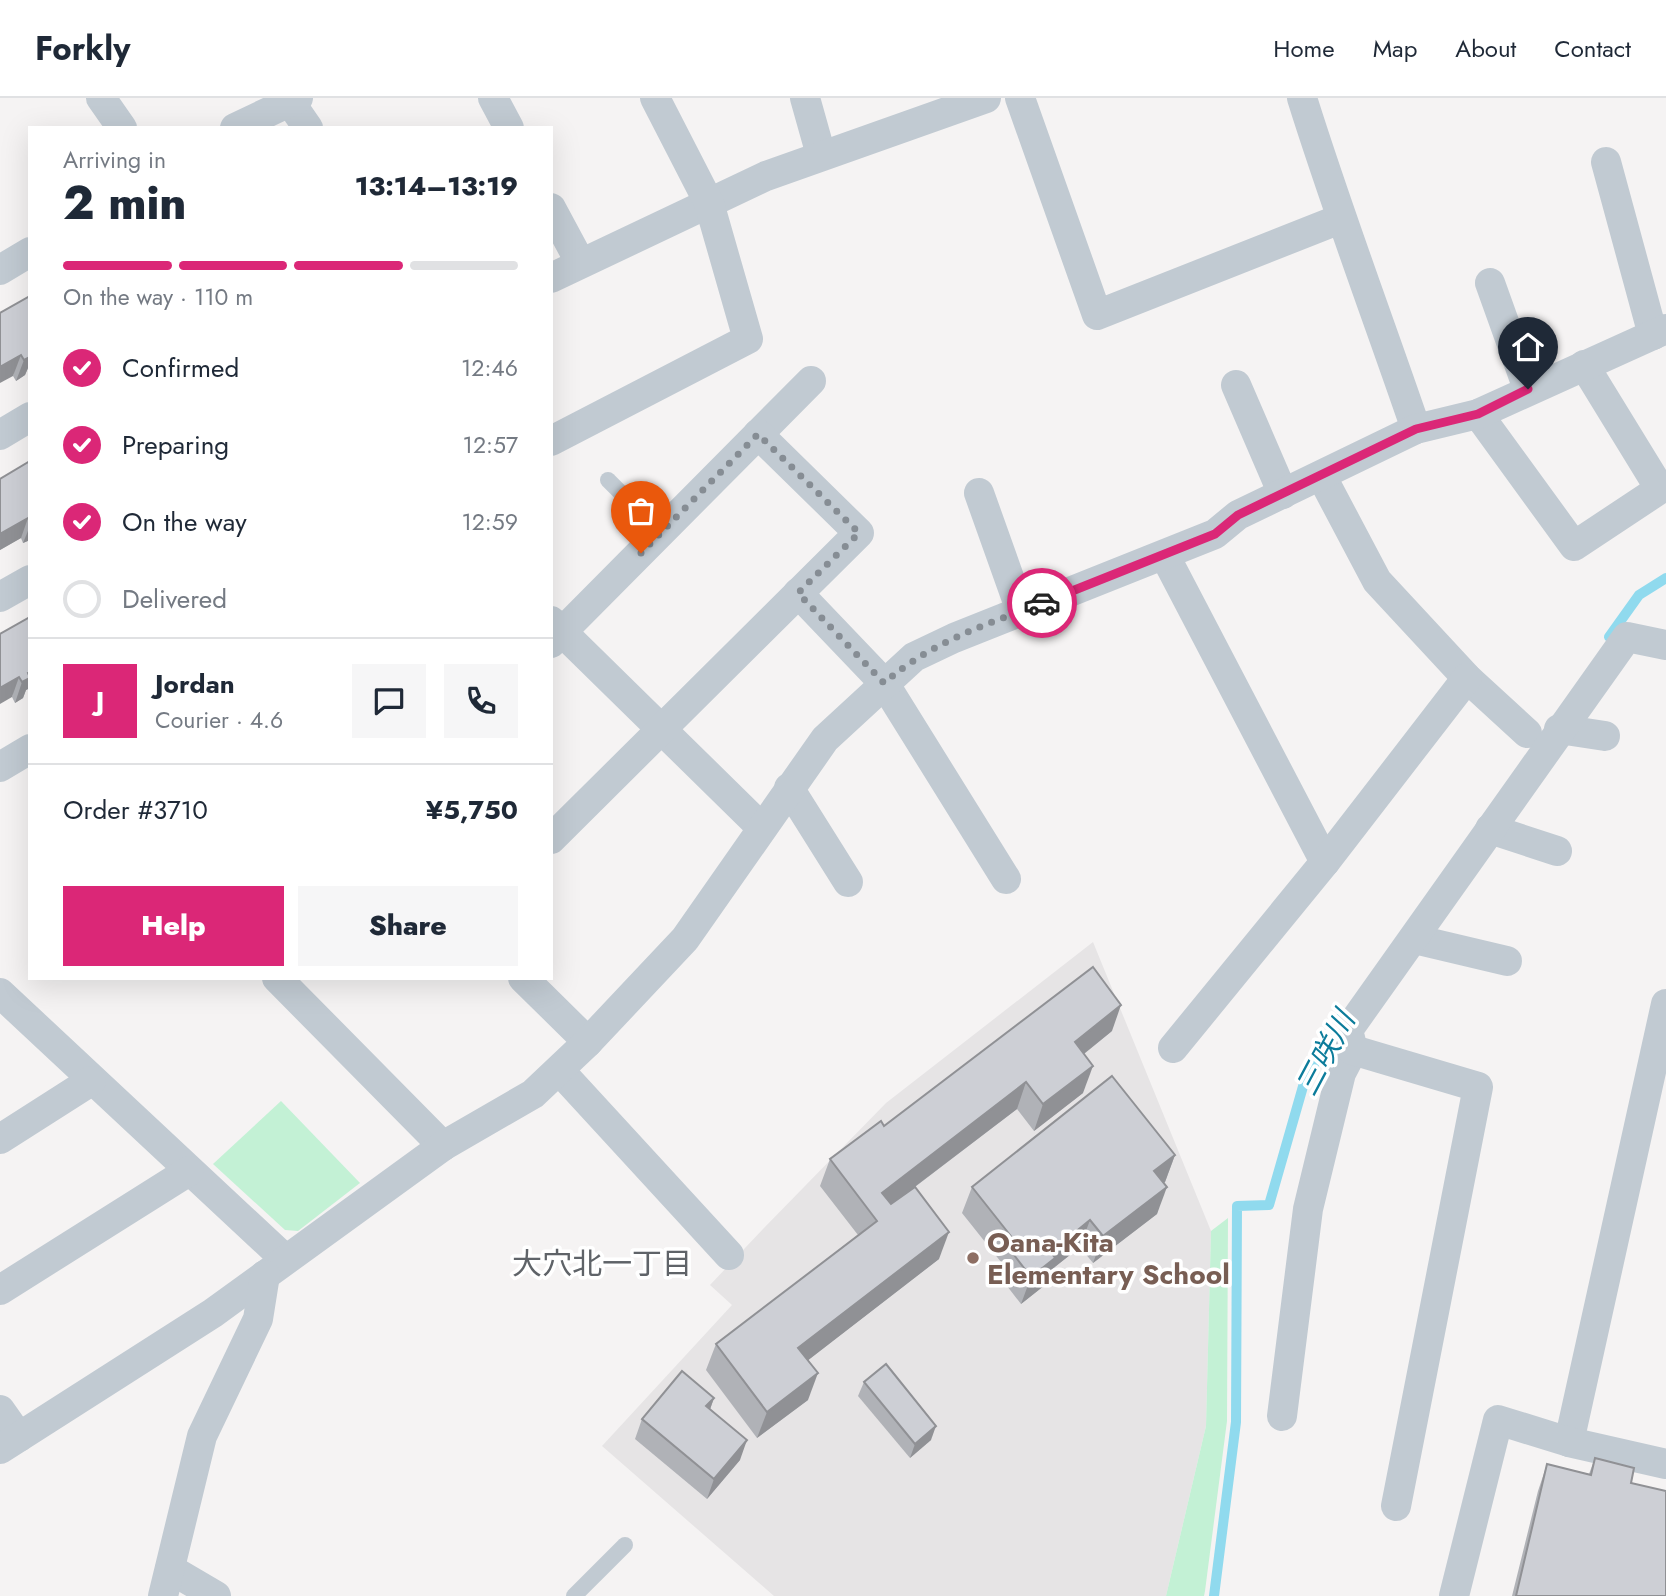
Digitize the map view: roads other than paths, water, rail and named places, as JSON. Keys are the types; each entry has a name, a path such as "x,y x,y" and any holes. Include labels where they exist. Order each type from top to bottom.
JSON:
{"street":[{"path":"101,98 121,126"},
{"path":"493,98 508,126"},
{"path":"553,440 748,339 709,203 655,98"},
{"path":"805,98 821,155"},
{"path":"1020,98 1097,315 1340,219"},
{"path":"1301,98 1340,219 1354,248 1416,429"},
{"path":"239,126 294,100 307,126"},
{"path":"553,277 709,203 821,155 974,100"},
{"path":"0,1410 10,1443 213,1313 443,1146 533,1094 588,1042 685,939 825,739 914,657 1021,611 1215,534 1238,515 1322,477 1416,429 1478,414 1528,389 1660,332 1606,162"},
{"path":"553,212 580,262"},
{"path":"0,270 28,253"},
{"path":"1490,283 1528,389"},
{"path":"1478,414 1574,546 1660,489 1584,365"},
{"path":"761,827 662,729 555,632 661,533 811,381"},
{"path":"1236,385 1283,494"},
{"path":"0,435 28,418"},
{"path":"553,837 859,533 758,434"},
{"path":"1322,477 1377,581 1467,678 1542,738 1605,736"},
{"path":"979,493 1021,611"},
{"path":"1165,556 1325,862"},
{"path":"0,597 28,581"},
{"path":"798,593 884,683 1006,879"},
{"path":"1282,1416 1308,1209 1341,1073 1353,1050 1348,1030 1490,829 1542,738 1627,637 1666,645"},
{"path":"1173,1048 1325,862 1467,678"},
{"path":"0,766 28,750"},
{"path":"789,788 848,883"},
{"path":"1490,829 1557,851"},
{"path":"1413,939 1507,961"},
{"path":"279,980 443,1146"},
{"path":"525,980 588,1042"},
{"path":"0,993 189,1171 275,1267"},
{"path":"1569,1442 1666,1004"},
{"path":"1353,1050 1478,1087 1396,1506"},
{"path":"559,1070 729,1255"},
{"path":"0,1139 91,1081"},
{"path":"0,1290 189,1171"},
{"path":"216,1596 167,1583 202,1436 258,1319 275,1267"},
{"path":"1454,1596 1498,1420 1569,1442 1666,1464"}],"lane":[{"path":"608,480 661,533"},
{"path":"574,1596 625,1545"}],"waterway":[{"name":"三咲川","path":"1609,637 1639,595 1666,578"},
{"name":"三咲川","path":"1214,1596 1236,1422 1237,1206 1269,1205 1304,1083 1340,1018"}],"place":[{"name":"Oana-Kita Elementary School","path":"973,1258"}],"district":[{"name":"大穴北一丁目","path":"602,1263"}]}
